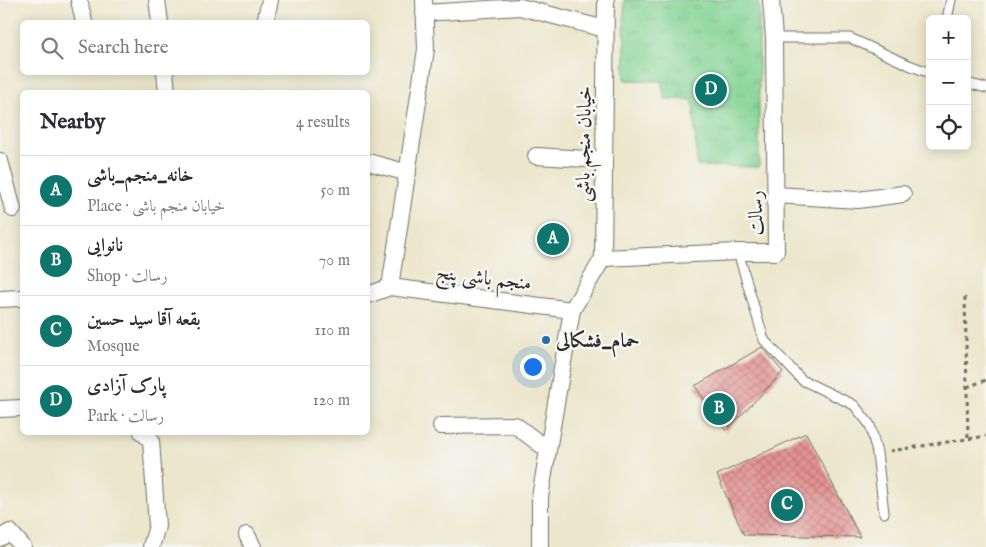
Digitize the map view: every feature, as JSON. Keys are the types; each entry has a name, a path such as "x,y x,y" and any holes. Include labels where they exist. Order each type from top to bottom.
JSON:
{"street":[{"path":"79,0 84,20"},
{"path":"157,0 160,20"},
{"path":"265,20 270,0"},
{"name":"خیابان منجم باشی","path":"603,258 606,0"},
{"name":"رسالت","path":"603,258 776,252 774,38 771,0"},
{"path":"370,294 390,287 426,49 424,7 520,7 605,29"},
{"path":"165,75 167,90"},
{"path":"536,156 604,160"},
{"path":"0,161 13,208"},
{"path":"370,163 408,173"},
{"path":"776,195 858,200 903,194"},
{"path":"540,547 540,497 572,310 603,258"},
{"name":"منجم باشی پنج","path":"390,287 572,310"},
{"path":"0,299 20,298"},
{"path":"0,409 20,408"},
{"path":"442,426 516,425 548,450"},
{"path":"145,435 151,440 157,526 151,547"},
{"path":"3,530 23,547"}],"lane":[{"path":"948,15 951,0"},
{"path":"774,38 850,38 926,71"},
{"path":"971,84 986,88"},
{"path":"738,252 764,340 802,380 854,405 870,425 877,452 884,513"}],"path":[{"path":"965,297 968,439"},
{"path":"967,387 986,380"},
{"path":"877,452 986,436"}],"green space":[{"path":"624,0 759,0 759,167 697,166 693,100 665,99 661,81 625,80"}],"building":[{"path":"762,347 783,372 726,431 695,386"},
{"path":"806,433 860,537 744,535 717,475"}],"place":[{"name":"پارک آزادی","path":"711,90"},
{"name":"خانه_منجم_باشی","path":"553,239"},
{"name":"حمام_فشکالی","path":"546,340"},
{"name":"نانوایی","path":"719,409"},
{"name":"بقعه آقا سید حسین","path":"787,505"}]}
